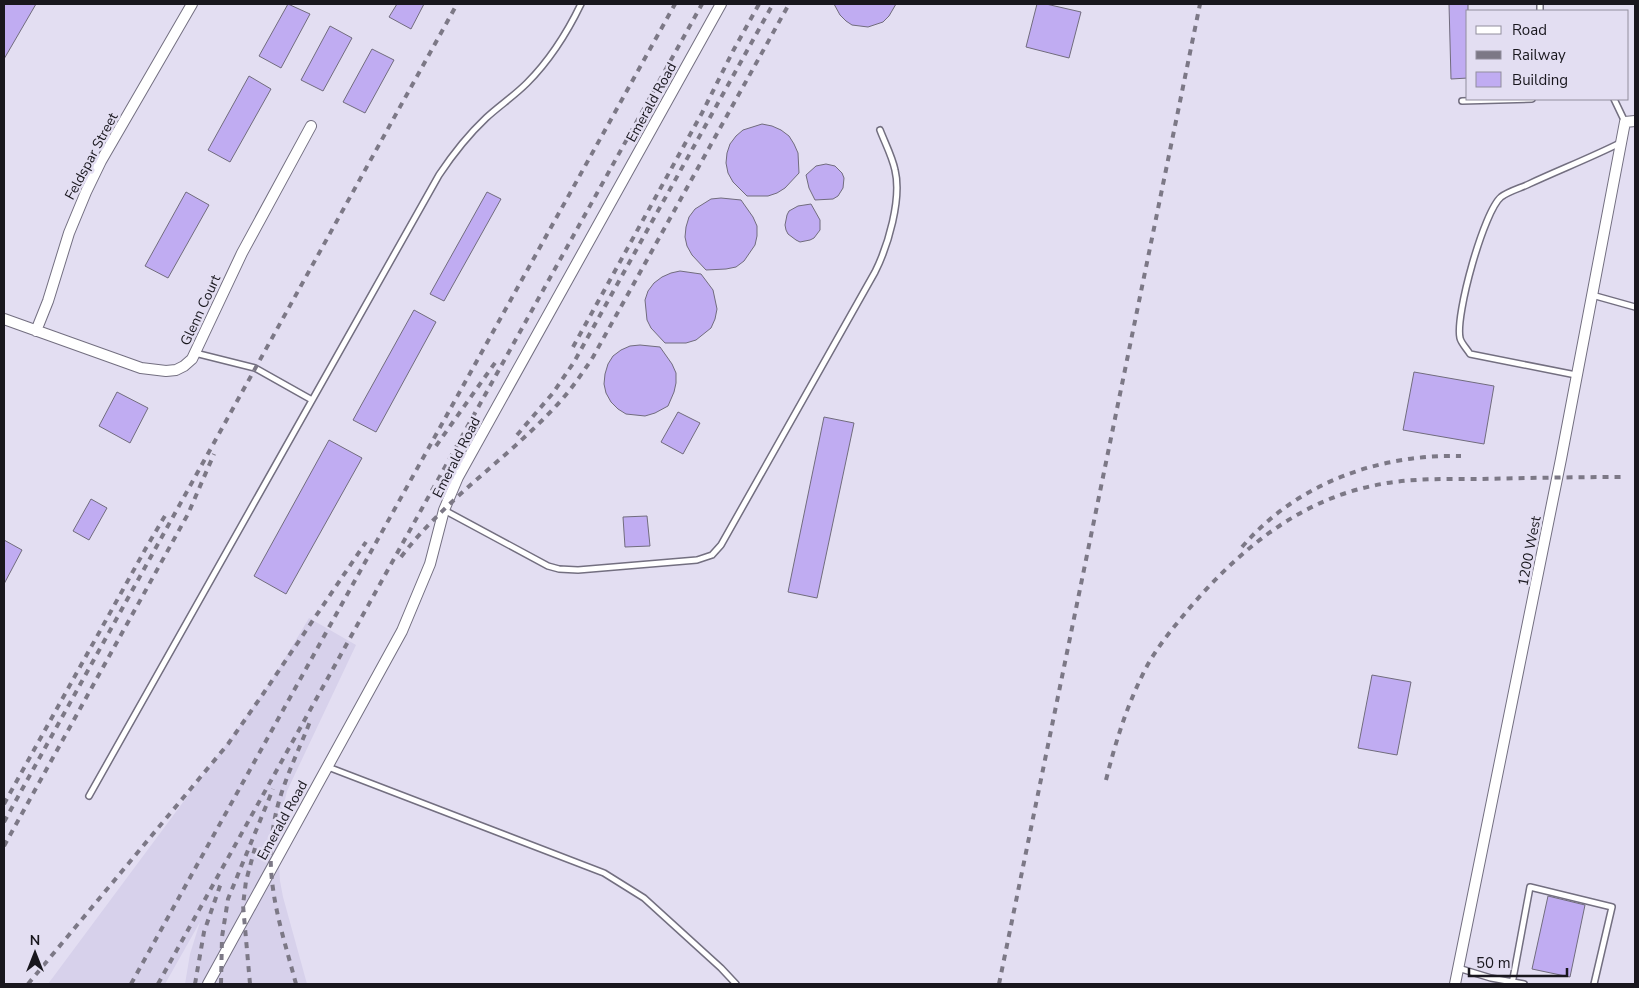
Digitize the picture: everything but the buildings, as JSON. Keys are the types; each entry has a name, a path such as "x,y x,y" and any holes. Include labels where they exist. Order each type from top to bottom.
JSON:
{"street":[{"name":"Feldspar Street","path":"36,331 54,285 69,233 86,192 106,153 192,4"},
{"name":"Emerald Road","path":"208,984 411,612 430,564 444,510 458,477 722,4"},
{"name":"1200 West","path":"1455,984 1577,376 1621,142 1630,121"},
{"name":"Glenn Court","path":"4,319 141,368 176,370 184,366 192,359 242,253 311,126"}],"lane":[{"path":"89,796 439,175 451,158 485,119 513,96 542,66 568,31 582,4"},
{"path":"1462,100 1466,100"},
{"path":"1615,100 1630,121"},
{"path":"444,510 538,561 559,569 578,570 697,560 718,551 885,251 895,204 897,180 895,169 880,130"},
{"path":"1577,376 1470,354 1460,339 1465,288 1488,218 1501,197 1583,162 1621,142"},
{"path":"1592,295 1635,306"},
{"path":"195,352 255,368 312,400"},
{"path":"328,767 604,873 644,898 736,984"},
{"path":"1512,983 1530,887 1612,908 1594,984"},
{"path":"1458,968 1512,983 1524,984"}],"shaded area":[{"path":"309,618 356,645 287,791 281,818 278,849 280,881 307,984 185,984 190,954 200,922 165,984 48,984 236,731 272,680"}],"railway":[{"path":"4,822 457,4"},
{"path":"131,984 675,4"},
{"path":"158,984 702,4"},
{"path":"573,347 702,113 759,4"},
{"path":"517,435 553,393 574,362 773,4"},
{"path":"401,557 437,516 537,425 561,400 580,376 593,357 789,4"},
{"path":"999,984 1200,4"},
{"path":"436,446 497,360"},
{"path":"4,846 188,514 214,454"},
{"path":"1242,547 1264,525 1288,506 1314,490 1341,477 1370,467 1400,460 1461,456"},
{"path":"1106,780 1128,707 1147,666 1161,644 1187,611 1226,569 1247,550 1293,517 1318,504 1344,494 1385,483 1438,479 1622,477"},
{"path":"4,804 166,514"},
{"path":"28,984 228,744 366,542"},
{"path":"296,984 280,925 272,885 271,844 280,796 311,719"},
{"path":"221,984 222,937 228,899 273,789"},
{"path":"250,984 243,905 246,881 255,848"},
{"path":"195,984 204,932 222,880"}]}
